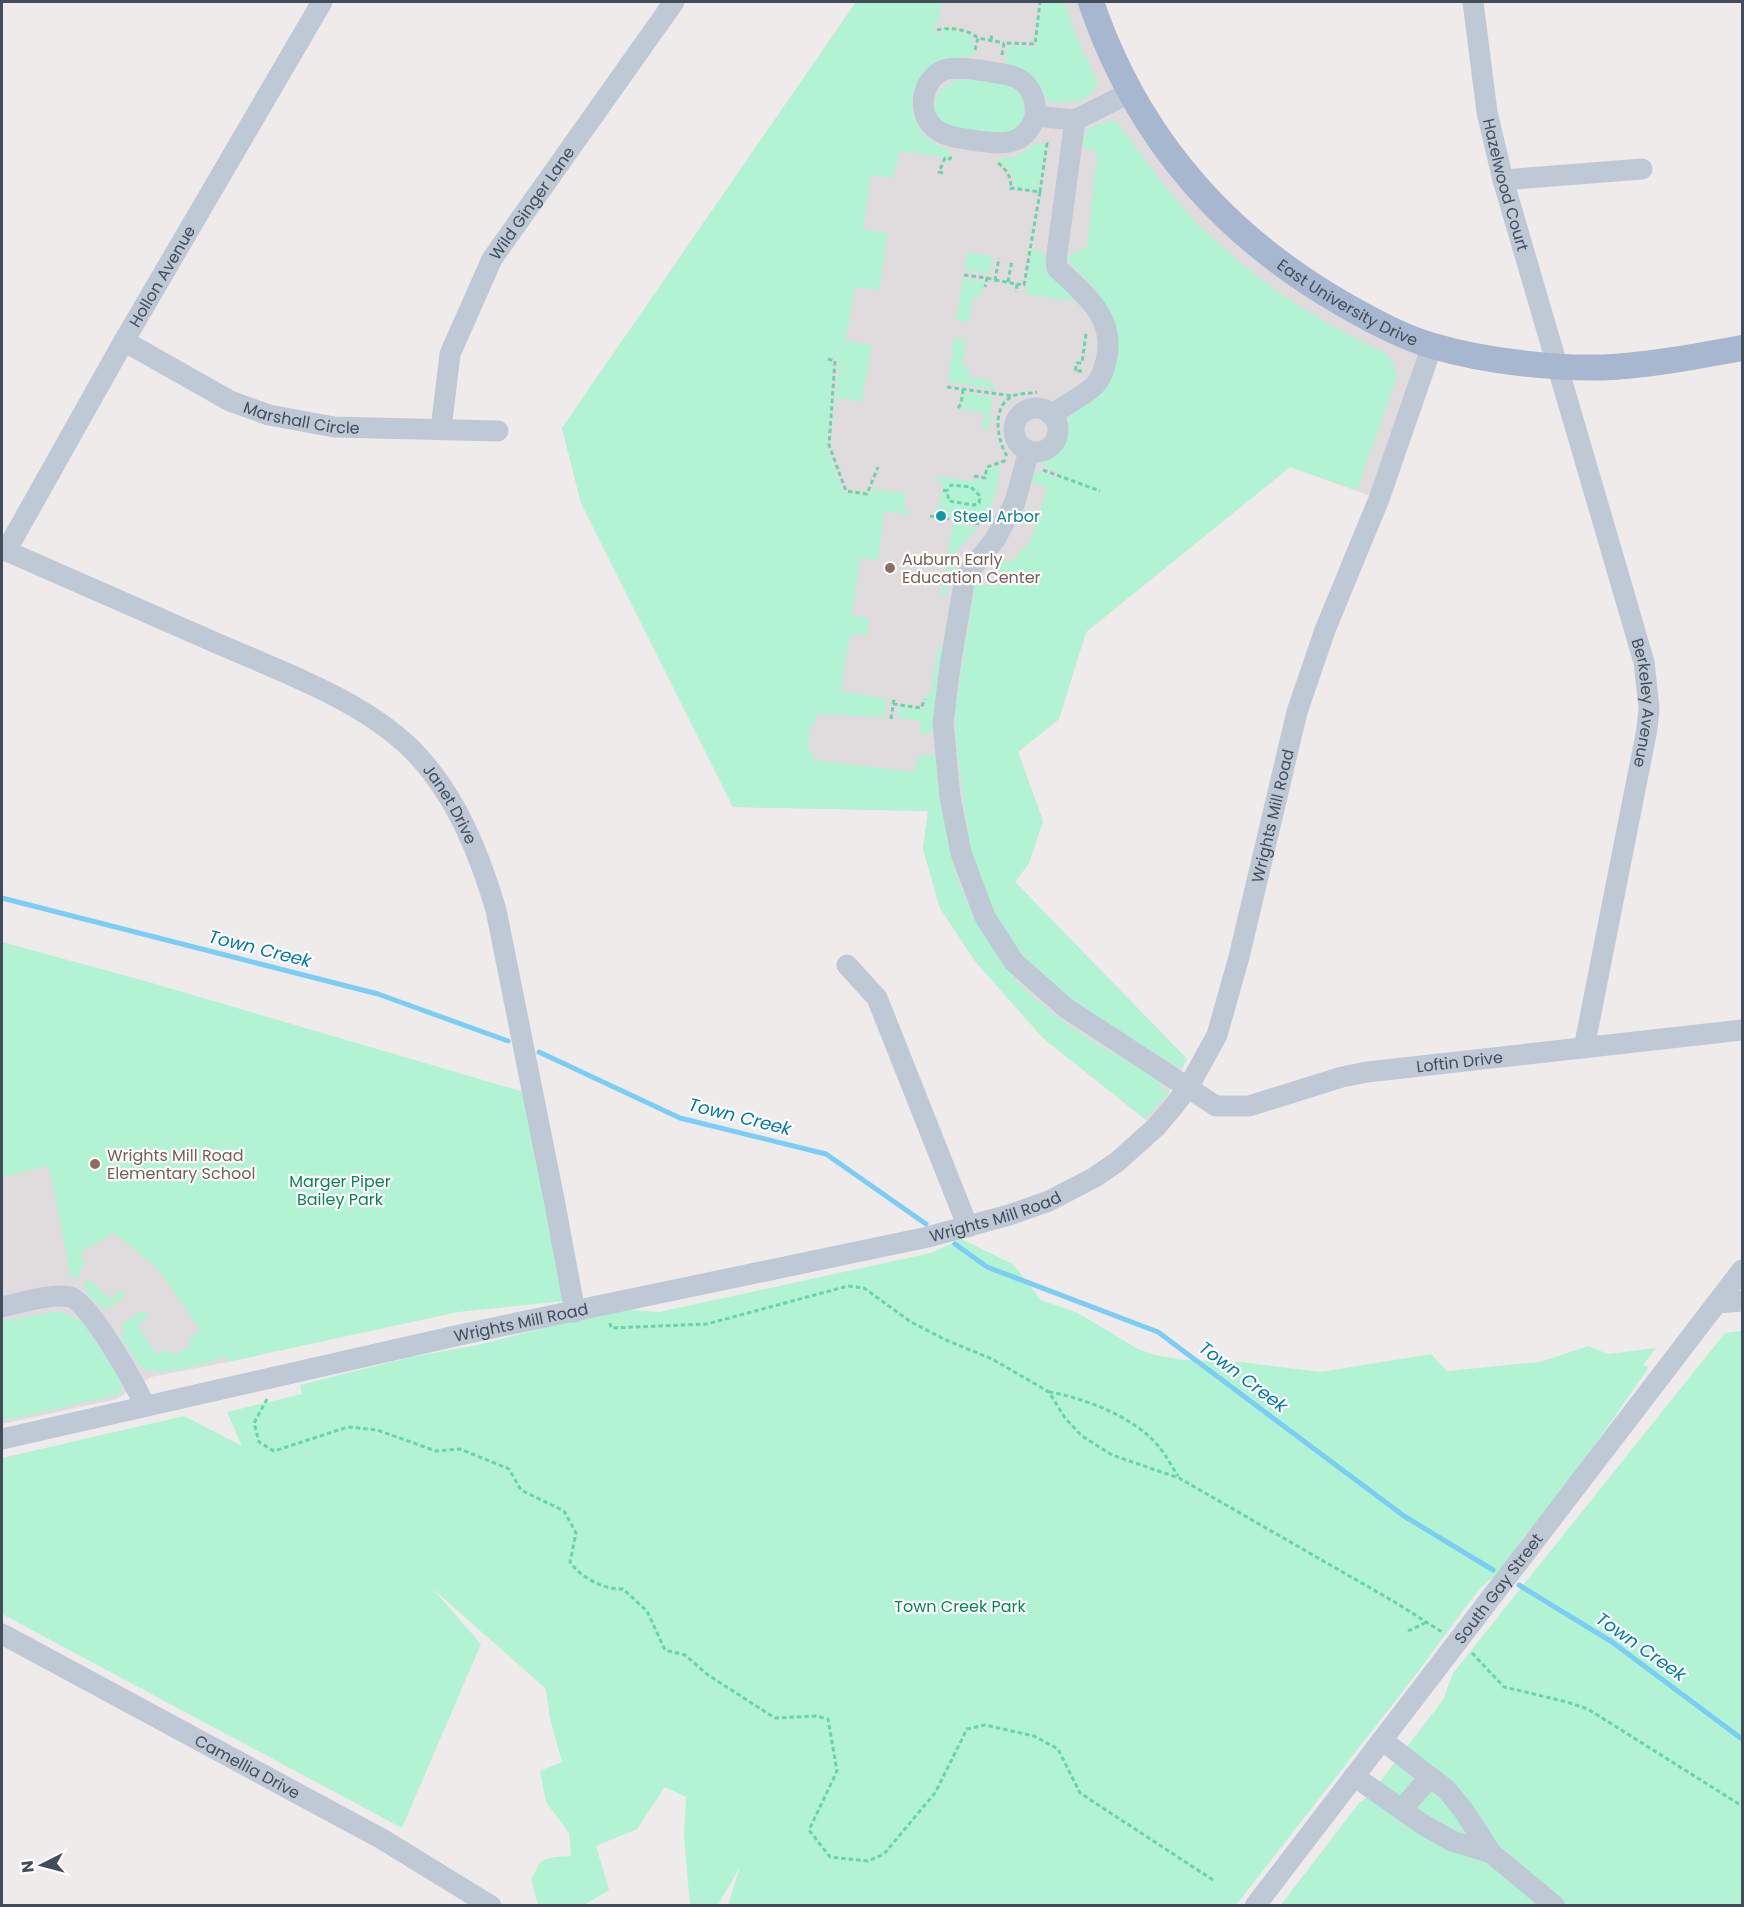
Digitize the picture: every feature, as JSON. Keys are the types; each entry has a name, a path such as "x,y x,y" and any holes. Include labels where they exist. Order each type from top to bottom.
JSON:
{"main road":[{"name":"East University Drive","path":"1092,2 1100,28 1131,92 1157,136 1184,174 1242,233 1292,272 1360,314 1432,346 1494,359 1557,365 1622,366 1666,362 1743,348"}],"street":[{"name":"Hollon Avenue","path":"4,550 322,2"},
{"name":"Wild Ginger Lane","path":"441,429 450,354 492,259 674,2"},
{"name":"Hazelwood Court","path":"1473,2 1487,112 1503,180 1557,365"},
{"path":"956,68 1014,76 1024,82 1033,94 1036,104 1035,116 1032,127 1023,137 1014,141 998,144 951,137 935,130 926,118 923,103 924,92 932,78 944,70 956,68"},
{"path":"1035,116 1075,120 1131,92"},
{"path":"1051,415 1095,385 1103,372 1109,348 1106,326 1095,306 1057,268 1056,261 1075,120"},
{"path":"1503,180 1642,169"},
{"name":"Marshall Circle","path":"124,342 230,401 269,415 334,427 498,431"},
{"name":"Wrights Mill Road","path":"2,1439 464,1334 913,1241 1009,1215 1049,1201 1095,1177 1117,1162 1173,1107 1189,1086 1216,1035 1239,957 1297,712 1325,630 1379,499 1432,346"},
{"name":"Berkeley Avenue","path":"1557,365 1644,662 1649,708 1632,813 1584,1048"},
{"path":"1031,408 1039,408 1051,415 1058,428 1054,442 1033,459 1017,443 1014,436 1019,416 1031,408"},
{"name":"Loftin Drive","path":"1033,459 996,538 965,576 943,723 950,797 961,853 985,917 1014,962 1066,1008 1189,1086 1216,1106 1249,1106 1350,1075 1743,1030"},
{"name":"Janet Drive","path":"4,550 353,706 388,729 419,758 456,809 484,868 496,910 575,1312"},
{"path":"847,965 877,998 968,1227"},
{"name":"South Gay Street","path":"1255,1905 1743,1270"},
{"path":"2,1307 49,1298 69,1296 76,1299 99,1328 136,1387 145,1406"},
{"path":"1717,1303 1743,1301"},
{"name":"Camellia Drive","path":"2,1634 382,1839 491,1905"},
{"path":"1382,1740 1447,1790 1464,1811 1491,1853 1555,1905"},
{"path":"1354,1776 1422,1824 1452,1841 1491,1853"},
{"path":"1402,1809 1430,1777"}],"path":[{"path":"1000,61 1004,43 1035,44 1040,2"},
{"path":"936,30 946,28 971,33 978,39"},
{"path":"991,40 992,33"},
{"path":"964,275 1024,285 1047,143 1041,142"},
{"path":"992,159 1006,170 1011,179 1011,189 1040,192"},
{"path":"995,280 999,258"},
{"path":"1008,282 1012,260"},
{"path":"985,287 987,278"},
{"path":"1016,292 1017,284"},
{"path":"1082,381 1084,371 1075,371 1077,363 1082,363 1086,328"},
{"path":"828,359 835,361 829,445 846,491 867,494 878,467"},
{"path":"947,387 1013,396 1037,392"},
{"path":"958,408 961,404 963,390"},
{"path":"974,476 985,478 987,467 1008,460 1002,449 998,423 1004,404 1013,396"},
{"path":"1033,459 1048,473 1100,491"},
{"path":"951,485 971,487 980,496 979,503 974,505 949,501 945,491 951,485"},
{"path":"930,516 982,524"},
{"path":"891,719 894,699"},
{"path":"609,1315 611,1328 707,1324 848,1286 864,1288 912,1322 946,1340 992,1359 1049,1392 1068,1395 1116,1414 1137,1426 1160,1447 1179,1478"},
{"path":"279,1377 254,1423 259,1442 274,1451 348,1427 377,1430 436,1451 460,1449 509,1469 521,1490 564,1511 576,1533 570,1562 578,1573 614,1589 623,1589 647,1611 665,1650 685,1655 708,1675 775,1718 816,1716 828,1719 837,1771 808,1830 831,1857 868,1861 884,1854 935,1793 967,1729 985,1725 1034,1736 1058,1749 1080,1793 1213,1880"},
{"path":"1049,1392 1065,1418 1082,1436 1112,1455 1179,1478 1446,1635"},
{"path":"1408,1631 1427,1622"},
{"path":"1471,1652 1504,1687 1588,1709 1743,1806"}],"shaded area":[{"name":"Auburn Early Education Center","path":"856,2 1092,2 1094,10 1217,209 1425,343 1379,499 1290,467 1086,632 1059,719 1018,752 1043,821 1029,863 1015,882 1187,1059 1152,1125 1043,1038 975,961 940,908 923,849 928,811 733,807 581,503 562,428"},
{"name":"Wrights Mill Road Elementary School","path":"2,944 152,983 228,1362 151,1377 117,1399 2,1424"}],"green space":[{"path":"856,2 942,2 937,26 934,27 933,32 942,34 945,28 971,35 974,54 938,61 925,72 917,84 913,97 912,110 916,123 935,144 950,150 949,158 899,151 893,178 871,175 863,229 888,233 879,290 855,287 846,340 872,345 861,397 863,402 838,398 833,431 839,363 837,359 828,357 827,360 833,364 827,448 843,492 869,496 871,489 906,493 904,509 910,510 910,515 884,511 878,560 860,558 852,615 869,618 867,636 850,635 841,691 887,699 884,717 817,714 810,728 808,748 814,760 915,772 917,758 921,755 934,755 938,760 945,822 953,863 976,921 1014,973 1013,976 1046,1008 1102,1047 1161,1081 1161,1089 1164,1092 1169,1088 1169,1092 1145,1119 1043,1038 975,961 940,908 923,849 928,811 733,807 581,503 562,428"},
{"path":"1042,2 1065,2 1075,33 1098,84 1090,95 1079,101 1053,103 1044,97 1037,83 1007,65 1005,59 1012,46 1036,48"},
{"path":"961,79 1011,87 1024,101 1026,109 1024,118 1019,125 1004,133 969,131 947,126 936,112 936,98 945,86"},
{"path":"1116,121 1166,188 1200,227 1244,266 1282,295 1328,324 1386,354 1393,363 1397,377 1357,490 1290,467 1086,632 1059,719 1018,752 1043,821 1029,863 1015,882 1187,1059 1183,1067 1178,1067 1091,1015 1033,969 993,912 975,868 970,847 956,742 955,712 975,584 999,585 998,558 1010,563 1031,540 1046,491 1044,485 1032,482 1034,473 1043,472 1060,479 1063,477 1041,463 1059,451 1065,441 1066,420 1103,390 1113,373 1117,353 1115,325 1104,301 1066,257 1087,247 1097,151 1086,149 1082,142 1091,128"},
{"path":"1036,143 1045,145 1038,190 1015,187 1011,172 999,162 1000,159 1017,156"},
{"path":"1032,250 1041,251 1045,256 1045,270 1079,302 1026,294"},
{"path":"967,252 992,256 990,274 964,270"},
{"path":"963,279 984,282 980,298 973,297 969,322 956,320"},
{"path":"954,338 966,340 962,366 970,367 969,378 991,380 991,383 995,383 994,389 948,382"},
{"path":"964,393 993,397 988,430 982,429 984,412 960,409 963,405"},
{"path":"999,466 997,486 985,518 936,514 937,506 941,506 940,495 942,495 944,485 941,481 936,481 937,476 973,482 974,479 987,481 988,469"},
{"path":"953,524 978,528 950,558 958,565 951,573 946,597 941,596 947,563 951,554 948,553"},
{"path":"938,647 943,647 934,729 931,733 920,735 920,721 898,718 899,706 924,710 926,694 931,693"},
{"name":"Marger Piper Bailey Park","path":"2,942 152,983 524,1092 565,1301 458,1312 228,1362 227,1357 172,1371 150,1371 142,1368 121,1339 124,1328 119,1327 141,1311 147,1311 148,1316 138,1326 156,1354 168,1350 172,1355 189,1347 190,1338 201,1331 158,1269 114,1233 81,1252 84,1263 79,1270 81,1276 71,1277 49,1166 2,1177"},
{"name":"Town Creek Park","path":"961,1239 1013,1264 1041,1300 1078,1313 1138,1349 1155,1355 1184,1360 1241,1362 1321,1372 1431,1354 1447,1371 1540,1362 1588,1346 1608,1354 1656,1348 1643,1365 1649,1367 1555,1502 1524,1536 1498,1573 1479,1589 1414,1677 1236,1905 728,1905 740,1867 718,1905 690,1905 684,1837 686,1797 665,1787 637,1829 596,1846 609,1890 584,1905 538,1905 531,1879 541,1861 571,1856 569,1833 546,1802 540,1771 562,1762 550,1719 546,1689 432,1588 481,1644 402,1828 2,1614 2,1458 184,1416 242,1446 227,1412 302,1394 300,1385 411,1357 478,1345 616,1309 659,1312 931,1253"},
{"path":"88,1279 111,1299 122,1290 126,1293 125,1296 105,1310 102,1309 102,1306 92,1299 83,1285"},
{"path":"58,1311 79,1319 84,1324 121,1381 121,1392 118,1395 2,1421 2,1321"},
{"path":"1742,1331 1742,1905 1280,1906 1359,1803 1369,1796 1443,1700 1453,1673 1725,1333"}],"waterway":[{"name":"Town Creek","path":"2,898 378,994 508,1041"},
{"name":"Town Creek","path":"539,1052 680,1118 826,1154 926,1224"},
{"name":"Town Creek","path":"955,1244 987,1267 1158,1332 1404,1516 1493,1570"},
{"name":"Town Creek","path":"1519,1585 1612,1642 1742,1739"}],"place":[{"name":"Steel Arbor","path":"941,516"},
{"name":"Auburn Early Education Center","path":"890,568"},
{"name":"Wrights Mill Road Elementary School","path":"95,1164"}]}
